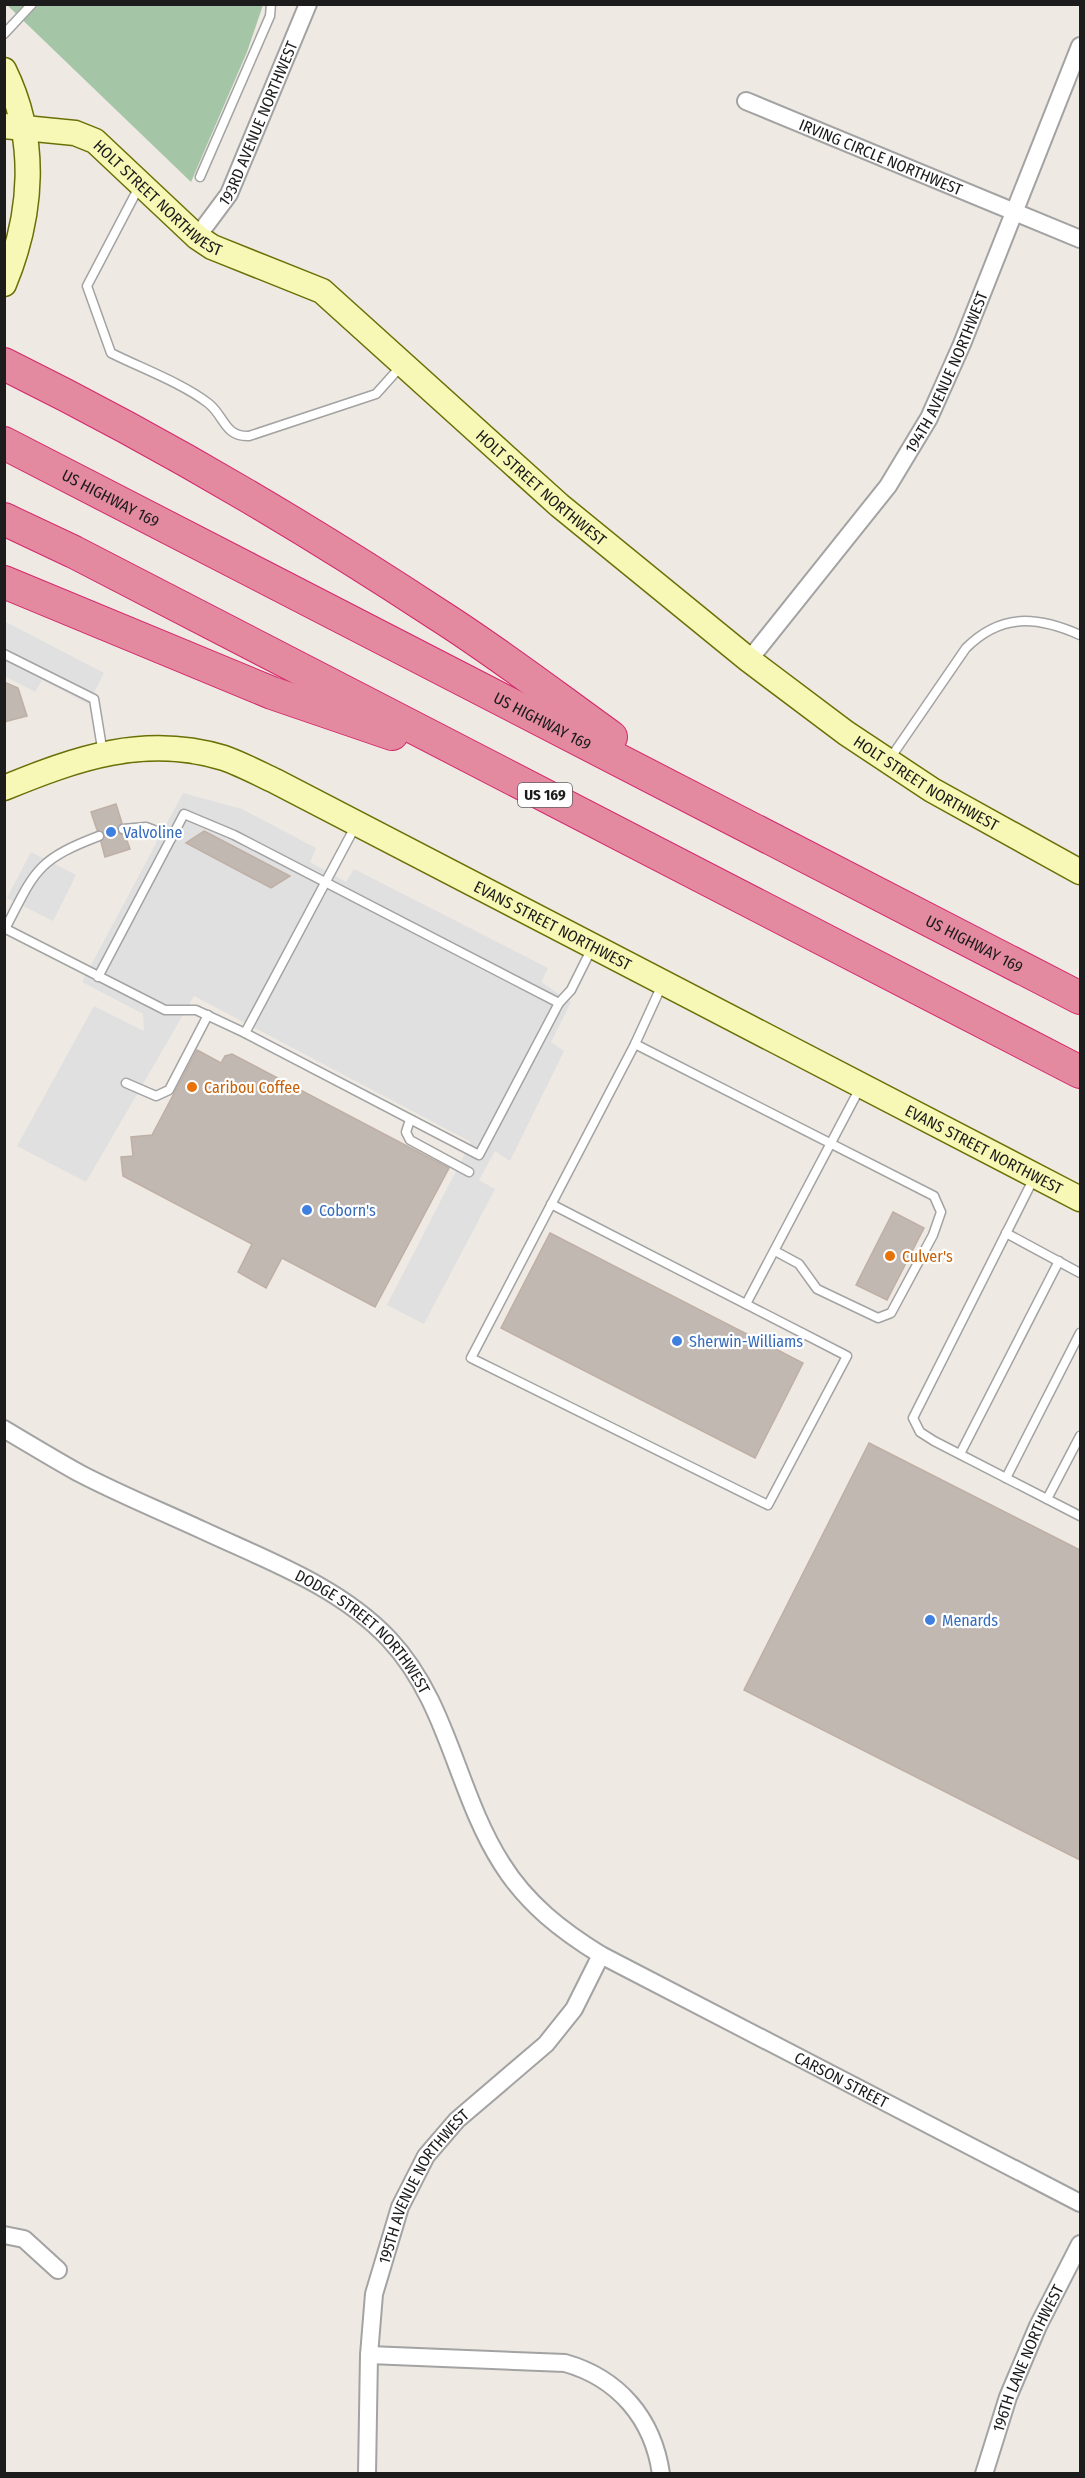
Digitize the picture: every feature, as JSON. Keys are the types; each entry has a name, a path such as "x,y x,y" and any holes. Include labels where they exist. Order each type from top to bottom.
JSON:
{"highway":[{"path":"4,364 101,412 257,500 439,615 705,804"},
{"name":"US HIGHWAY 169","path":"4,443 1080,998"},
{"name":"US 169","path":"6,519 1080,1072"},
{"path":"4,582 272,693 491,767"}],"street":[{"name":"193RD AVENUE NORTHWEST","path":"197,237 229,194 309,4"},
{"name":"194TH AVENUE NORTHWEST","path":"749,660 888,486 909,453 946,382 1080,46"},
{"path":"4,70 15,126 29,170 25,215 4,284"},
{"name":"IRVING CIRCLE NORTHWEST","path":"746,101 1080,239"},
{"name":"HOLT STREET NORTHWEST","path":"15,126 86,136 106,148 197,237 212,247 322,291 559,505 749,660 888,761 987,823 1080,872"},
{"name":"EVANS STREET NORTHWEST","path":"4,788 57,766 103,754 154,748 206,754 226,759 275,781 1080,1199"},
{"name":"DODGE STREET NORTHWEST","path":"4,1429 80,1473 301,1576 363,1613 390,1641 417,1677 439,1714 485,1833 502,1865 532,1904 564,1932 601,1955"},
{"name":"CARSON STREET","path":"601,1955 1080,2203"},
{"name":"195TH AVENUE NORTHWEST","path":"367,2474 369,2355 374,2294 400,2207 426,2156 456,2120 546,2044 574,2009 601,1955"},
{"path":"4,2235 24,2239 58,2270"},
{"name":"196TH LANE NORTHWEST","path":"984,2474 1008,2397 1038,2326 1080,2244"},
{"path":"369,2355 565,2363 587,2369 611,2383 634,2406 658,2454 660,2474"}],"lane":[{"path":"4,34 32,4"},
{"path":"200,177 270,16 271,4"},
{"path":"142,182 87,285 111,353 210,404 226,428 241,436 249,436 376,394 404,363"},
{"path":"888,761 966,648 978,636 1001,625 1024,620 1042,621 1080,635"},
{"path":"4,654 94,699 103,754"},
{"path":"98,977 184,814 234,835 559,1003"},
{"path":"245,1033 356,825"},
{"path":"123,829 146,827 172,837"},
{"path":"99,836 63,850 40,867 5,928 165,1010 196,1010 208,1015 479,1155 559,1003 571,990 592,947"},
{"path":"551,1204 847,1356 768,1505 471,1358 551,1204 635,1044 664,982"},
{"path":"126,1083 156,1096 169,1090 208,1015"},
{"path":"635,1044 934,1196 941,1212 933,1235 891,1313 878,1318 816,1289 799,1263 775,1251"},
{"path":"746,1304 861,1086"},
{"path":"410,1120 406,1132 410,1140 469,1172"},
{"path":"1035,1176 913,1418 920,1432 1080,1516"},
{"path":"1006,1233 1080,1273"},
{"path":"960,1454 1059,1261"},
{"path":"1006,1478 1080,1333"},
{"path":"1047,1499 1080,1436"}],"green space":[{"path":"7,5 263,5 247,52 191,182"}],"shaded area":[{"path":"4,621 104,673 88,704 42,680 35,692 5,676"},
{"path":"183,793 242,809 316,848 310,862 346,882 354,869 548,968 541,982 571,1002 551,1042 564,1051 510,1161 495,1151 479,1180 495,1189 424,1324 387,1305 471,1142 194,996 86,1182 17,1146 94,1006 144,1031 143,1014 82,982"},
{"path":"31,852 76,875 53,921 7,898"}],"building":[{"path":"4,682 18,688 27,716 4,722"},
{"name":"Valvoline","path":"116,804 122,823 117,830 120,834 125,835 130,849 105,857 101,842 105,834 97,830 91,812"},
{"path":"204,831 290,876 271,888 186,843"},
{"name":"Coborn's","path":"197,1050 221,1063 225,1056 232,1054 449,1168 375,1307 282,1258 266,1288 238,1272 252,1244 123,1176 121,1157 133,1156 131,1137 152,1135"},
{"name":"Culver's","path":"893,1212 924,1228 887,1300 856,1285"},
{"path":"550,1233 803,1363 755,1458 501,1328"},
{"name":"Menards","path":"869,1443 1080,1550 1080,1860 744,1690"}],"place":[{"name":"Valvoline","path":"111,832"},
{"name":"Caribou Coffee","path":"192,1087"},
{"name":"Coborn's","path":"307,1210"},
{"name":"Culver's","path":"890,1256"},
{"name":"Sherwin-Williams","path":"677,1341"},
{"name":"Menards","path":"930,1620"}]}
